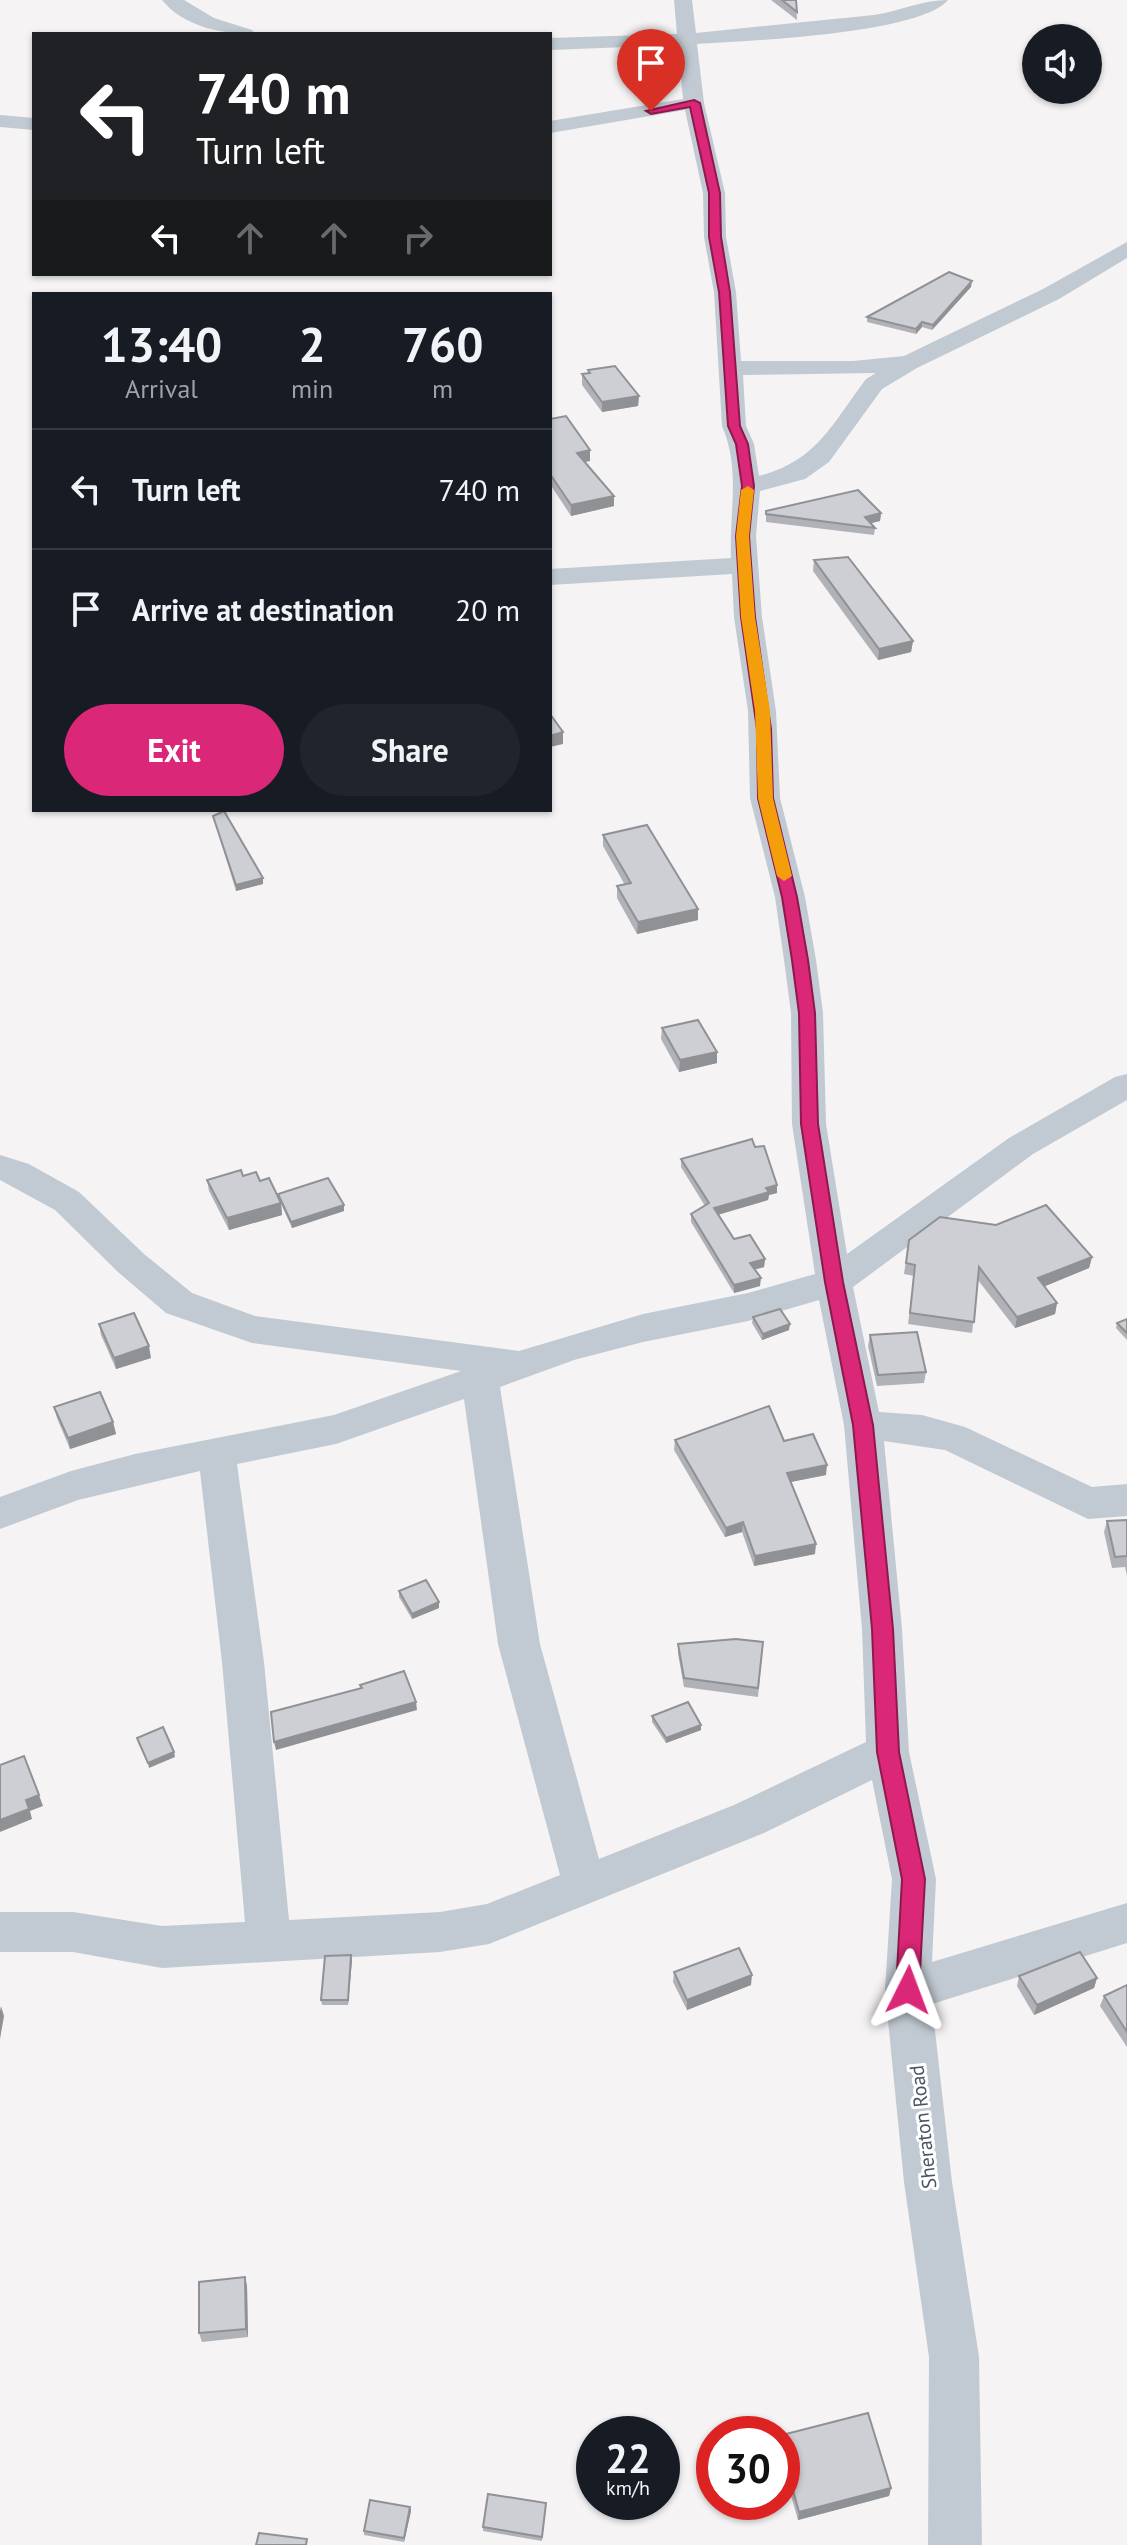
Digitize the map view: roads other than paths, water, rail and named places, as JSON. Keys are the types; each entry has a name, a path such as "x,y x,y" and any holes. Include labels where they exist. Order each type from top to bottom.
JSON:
{"street":[{"path":"171,0 207,22 239,32"},
{"name":"Sheraton Road","path":"683,0 690,41 694,103 714,193 715,237 732,368 734,426 742,444 748,486 743,536 748,617 762,711 765,798 790,897 800,960 807,1013 809,1124 834,1282 863,1425 882,1629 888,1752 914,1879 908,1990 928,2182 954,2357 955,2545"},
{"path":"552,44 690,41 903,16 939,0"},
{"path":"552,127 694,103"},
{"path":"0,121 32,124"},
{"path":"748,486 796,474 820,457 874,384 909,363 1051,294 1127,249"},
{"path":"732,368 853,368 909,363"},
{"path":"552,577 745,565"},
{"path":"0,1513 71,1486 109,1476 336,1429 521,1364 643,1328 748,1307 834,1282 1021,1146 1127,1085"},
{"path":"0,1167 67,1201 131,1263 179,1303 252,1329 521,1364"},
{"path":"480,1380 519,1644 584,1883"},
{"path":"863,1425 922,1430 951,1437 1088,1503 1127,1500"},
{"path":"217,1454 243,1662 269,1943"},
{"path":"0,1932 73,1932 162,1947 440,1932 489,1924 584,1883 749,1819 888,1752"},
{"path":"908,1990 1127,1923"}]}
